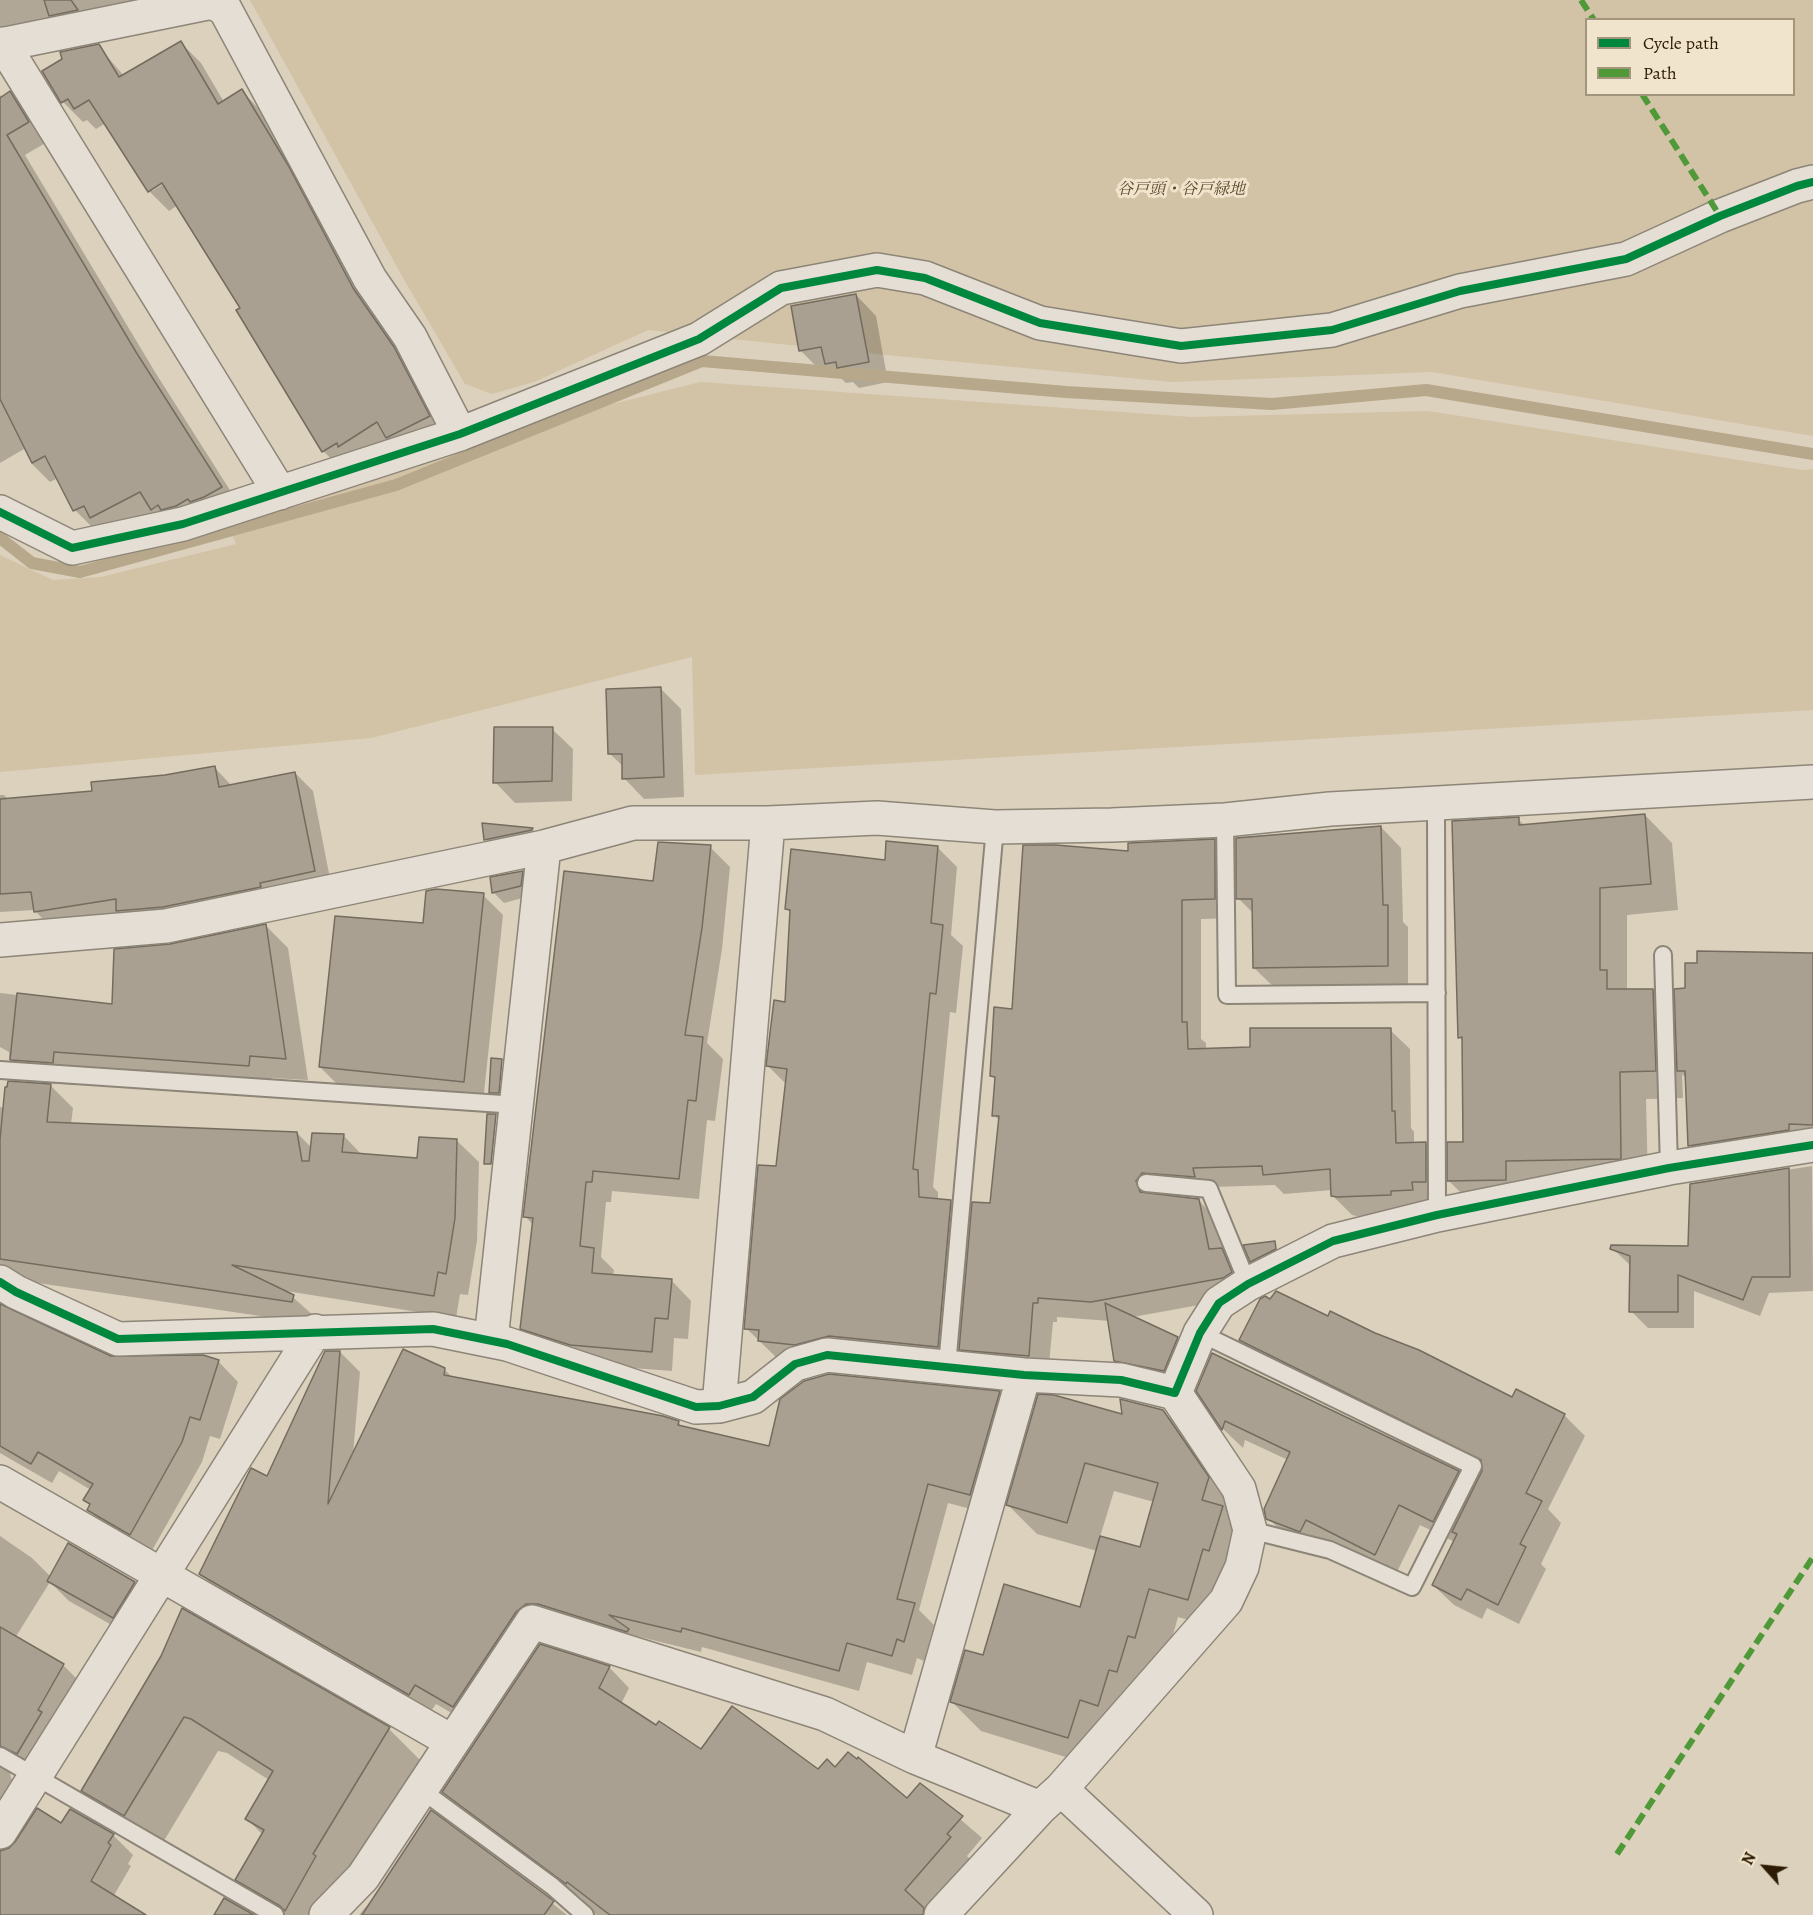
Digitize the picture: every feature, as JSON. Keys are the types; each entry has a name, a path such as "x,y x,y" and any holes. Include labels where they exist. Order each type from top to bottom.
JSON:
{"street":[{"path":"280,493 2,45 211,1 225,9 369,279 410,337 460,434"},
{"path":"0,512 72,548 183,524 460,434 699,339 781,288 877,270 925,278 1040,323 1181,346 1192,345 1332,330 1460,291 1626,259 1731,212 1813,182"},
{"path":"0,940 166,926 544,847 633,823 768,823 876,818 995,827 1225,820 1330,809 1436,805 1813,782"},
{"path":"719,1406 768,823"},
{"path":"491,1340 544,847"},
{"path":"1175,1393 1200,1334 1219,1303 1248,1284 1333,1241 1437,1215 1669,1168 1813,1145"},
{"path":"0,1282 16,1292 118,1339 433,1329 491,1340 696,1407 719,1406 753,1397 795,1364 827,1355 1024,1375 1121,1380 1175,1393 1239,1489 1250,1530 1242,1568 1226,1601 1051,1798 941,1915"},
{"path":"0,1832 315,1331"},
{"path":"915,1757 1024,1375"},
{"path":"0,1482 451,1741"},
{"path":"326,1915 363,1876 532,1622 825,1714 915,1757 1051,1798 1196,1915"}],"lane":[{"path":"1436,805 1437,1215"},
{"path":"1225,820 1227,994 1437,993"},
{"path":"947,1366 995,827"},
{"path":"1663,955 1669,1168"},
{"path":"0,1070 517,1104"},
{"path":"1146,1183 1209,1189 1248,1284"},
{"path":"1200,1334 1473,1466 1412,1587 1330,1550 1250,1530"},
{"path":"0,1756 274,1915"},
{"path":"420,1789 552,1886 585,1915"}],"green space":[{"name":"谷戸頭・谷戸緑地","path":"250,0 1813,0 1813,436 1432,372 1172,382 648,330 534,382 492,394 465,384 402,276"},
{"path":"700,382 1191,417 1428,411 1802,470 1813,469 1813,710 695,775 692,657 371,738 0,772 0,555 53,580 101,577 236,544 225,517 549,420"}],"building":[{"path":"44,0 71,0 78,10 49,16"},
{"path":"181,41 218,104 242,89 288,165 353,288 394,347 430,416 386,438 377,422 338,447 337,443 322,452 236,310 240,308 162,183 148,192 89,100 74,109 68,99 61,103 42,71 62,59 60,52 99,44 119,77"},
{"path":"10,91 29,122 7,135 136,352 222,487 204,497 190,502 188,499 176,506 161,510 158,505 151,510 140,492 90,518 84,506 73,511 45,456 32,463 0,399 0,98"},
{"path":"856,294 869,362 837,368 836,362 825,364 821,347 799,351 791,306"},
{"path":"661,687 664,777 622,779 622,754 608,754 606,689"},
{"path":"494,727 553,727 552,781 493,783"},
{"path":"215,766 219,787 295,772 315,871 260,883 261,887 163,907 116,911 116,899 34,912 31,892 0,894 0,799 92,791 91,782 165,775"},
{"path":"1645,814 1651,884 1600,888 1600,970 1607,970 1607,989 1653,989 1656,1071 1620,1072 1621,1159 1506,1161 1506,1180 1447,1181 1447,1142 1463,1142 1462,1037 1458,1038 1452,821 1519,817 1519,825"},
{"path":"482,823 533,828 484,840"},
{"path":"1381,826 1383,905 1388,905 1388,966 1253,968 1252,899 1236,899 1236,838"},
{"path":"1215,839 1215,899 1182,900 1182,1022 1187,1022 1188,1049 1250,1047 1250,1028 1391,1028 1392,1111 1395,1111 1396,1143 1426,1142 1426,1182 1412,1182 1413,1190 1391,1191 1391,1195 1337,1197 1331,1196 1330,1169 1263,1175 1262,1166 1193,1168 1195,1177 1142,1173 1136,1181 1140,1192 1199,1199 1209,1249 1222,1248 1232,1272 1223,1278 1091,1302 1038,1298 1038,1303 1033,1303 1029,1356 959,1350 972,1202 990,1203 999,1116 992,1116 995,1077 990,1076 994,1007 1012,1009 1023,845 1056,845 1128,851 1128,843"},
{"path":"886,841 938,846 931,923 943,925 936,994 930,993 913,1169 918,1170 919,1197 951,1200 938,1347 829,1336 795,1345 758,1341 759,1330 744,1329 758,1165 776,1166 787,1069 766,1066 774,1000 785,1002 790,910 785,909 791,849 885,860"},
{"path":"658,842 711,845 702,928 685,1035 703,1037 696,1101 688,1100 679,1179 593,1171 592,1182 586,1182 580,1246 594,1248 592,1273 672,1279 668,1319 655,1318 652,1352 570,1345 520,1329 533,1218 523,1217 564,871 653,881"},
{"path":"523,871 521,886 492,893 490,877"},
{"path":"436,889 484,893 464,1082 319,1067 335,916 423,923 426,891"},
{"path":"266,924 286,1059 250,1056 249,1066 54,1052 53,1063 10,1060 17,993 112,1004 114,949 170,944"},
{"path":"1697,951 1813,953 1813,1125 1789,1124 1789,1130 1688,1146 1685,1071 1677,1071 1674,989 1685,988 1685,963 1697,963"},
{"path":"491,1058 502,1059 499,1093 489,1093"},
{"path":"8,1081 51,1084 47,1122 297,1132 302,1161 309,1161 312,1133 344,1134 342,1152 417,1158 419,1137 457,1139 455,1218 446,1274 438,1272 434,1296 232,1265 294,1295 292,1302 0,1259 0,1139 5,1087"},
{"path":"487,1114 496,1114 491,1164 484,1164"},
{"path":"1789,1168 1790,1277 1752,1277 1743,1300 1678,1275 1678,1312 1629,1312 1630,1256 1610,1249 1611,1245 1688,1246 1690,1184"},
{"path":"1275,1241 1276,1249 1250,1262 1243,1245"},
{"path":"1276,1291 1328,1316 1330,1311 1375,1333 1419,1350 1512,1397 1516,1389 1565,1414 1526,1493 1542,1501 1520,1544 1526,1547 1498,1605 1467,1589 1461,1600 1432,1585 1457,1534 1452,1532 1482,1471 1481,1460 1239,1340 1260,1299 1265,1296 1270,1299"},
{"path":"1105,1303 1178,1337 1164,1371 1114,1361"},
{"path":"0,1304 111,1356 203,1355 219,1360 200,1420 190,1417 182,1442 130,1535 87,1510 90,1504 83,1500 93,1484 38,1452 31,1464 0,1446"},
{"path":"403,1349 445,1368 444,1375 663,1416 679,1421 678,1425 769,1446 780,1399 804,1381 829,1374 1000,1391 970,1495 928,1484 897,1599 915,1603 904,1642 897,1639 892,1656 847,1643 839,1671 682,1628 681,1632 609,1615 629,1629 627,1632 538,1604 526,1604 516,1612 453,1707 415,1685 409,1695 199,1574 251,1468 267,1476 325,1351 340,1351 328,1504"},
{"path":"1212,1353 1459,1471 1433,1522 1399,1505 1375,1555 1306,1520 1300,1532 1266,1519 1264,1509 1290,1452 1225,1421 1222,1430 1196,1391"},
{"path":"1038,1394 1054,1395 1122,1414 1120,1399 1163,1410 1209,1477 1202,1500 1223,1506 1209,1551 1203,1549 1188,1600 1149,1589 1135,1638 1128,1636 1117,1672 1109,1670 1098,1706 1080,1700 1068,1738 950,1702 965,1650 983,1655 1004,1584 1080,1607 1100,1536 1140,1547 1158,1483 1085,1463 1067,1523 1006,1505"},
{"path":"68,1543 135,1582 113,1618 47,1581"},
{"path":"182,1608 390,1727 313,1854 316,1856 285,1911 235,1880 264,1830 245,1819 273,1771 191,1719 184,1717 124,1816 81,1791 161,1656"},
{"path":"0,1627 64,1664 38,1710 42,1712 17,1754 0,1746"},
{"path":"540,1644 610,1666 599,1688 656,1725 659,1721 701,1749 732,1706 818,1769 827,1759 835,1767 848,1752 857,1759 858,1757 907,1798 920,1783 963,1816 947,1834 951,1837 905,1890 924,1908 923,1915 610,1915 567,1882 566,1884 442,1792"},
{"path":"37,1808 61,1823 70,1809 114,1834 108,1843 111,1845 91,1881 146,1915 0,1915 0,1851 9,1848 15,1842"},
{"path":"431,1810 554,1901 544,1915 362,1915"},
{"path":"224,1898 254,1915 214,1915"}],"waterway":[{"path":"0,538 32,563 80,572 396,485 702,361 1066,392 1272,404 1426,390 1813,454"}],"marked path":[{"path":"1581,0 1593,18"},
{"path":"1643,96 1720,216"},
{"path":"1617,1854 1813,1557"}],"cycle path":[{"path":"0,512 72,548 183,524 460,434 699,339 781,288 877,270 925,278 1040,323 1181,346 1332,330 1460,291 1626,259 1720,216 1813,182"},
{"path":"0,1282 16,1292 118,1339 433,1329 507,1344 696,1407 719,1406 753,1397 795,1364 827,1355 1024,1375 1121,1380 1175,1393 1200,1333 1219,1303 1248,1284 1333,1241 1437,1215 1669,1168 1813,1145"}]}
